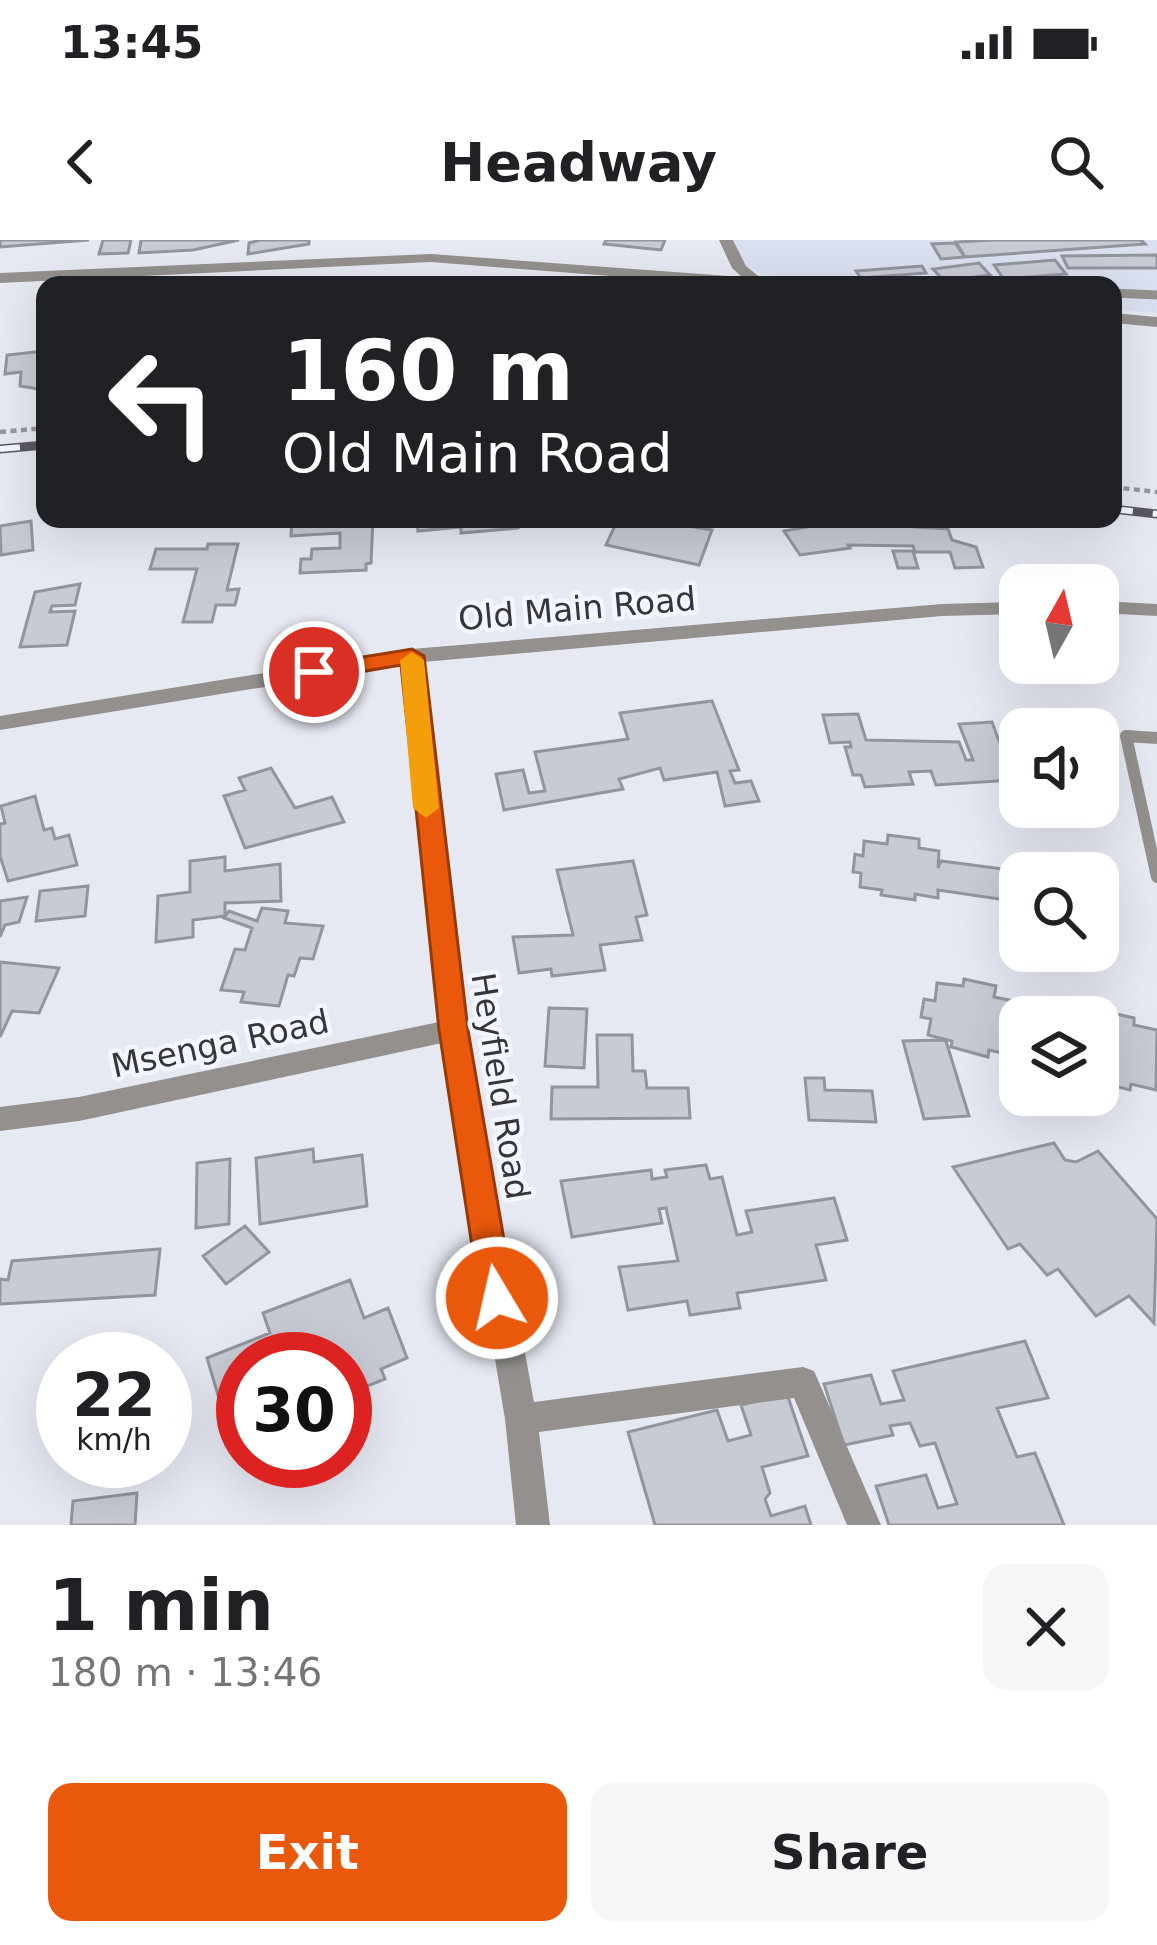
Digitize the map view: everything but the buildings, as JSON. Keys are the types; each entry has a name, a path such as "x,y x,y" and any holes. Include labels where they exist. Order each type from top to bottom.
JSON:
{"street":[{"path":"726,240 740,268 750,276"},
{"path":"43,276 430,258 675,276"},
{"path":"0,278 36,276"},
{"path":"1122,319 1157,322"},
{"path":"1119,608 1157,610"},
{"name":"Old Main Road","path":"0,723 412,656 850,617 999,609"},
{"name":"Heyfield Road","path":"412,656 454,1030 521,1419 533,1525"},
{"name":"Msenga Road","path":"0,1119 79,1109 454,1030"},
{"path":"521,1419 802,1382 864,1525"}],"lane":[{"path":"1122,293 1157,295"},
{"path":"1157,738 1126,736 1157,877"}],"path":[{"path":"0,432 36,429"},
{"path":"1122,488 1157,492"}],"shaded area":[{"path":"734,240 1157,240 1157,313 1122,310 1122,276 773,276 745,265"}],"railway":[{"path":"0,449 36,446"},
{"path":"1122,510 1157,514"}],"slow traffic":[{"path":"412,660 426,808"}],"route":[{"path":"314,672 412,656 454,1030 497,1298"}]}
